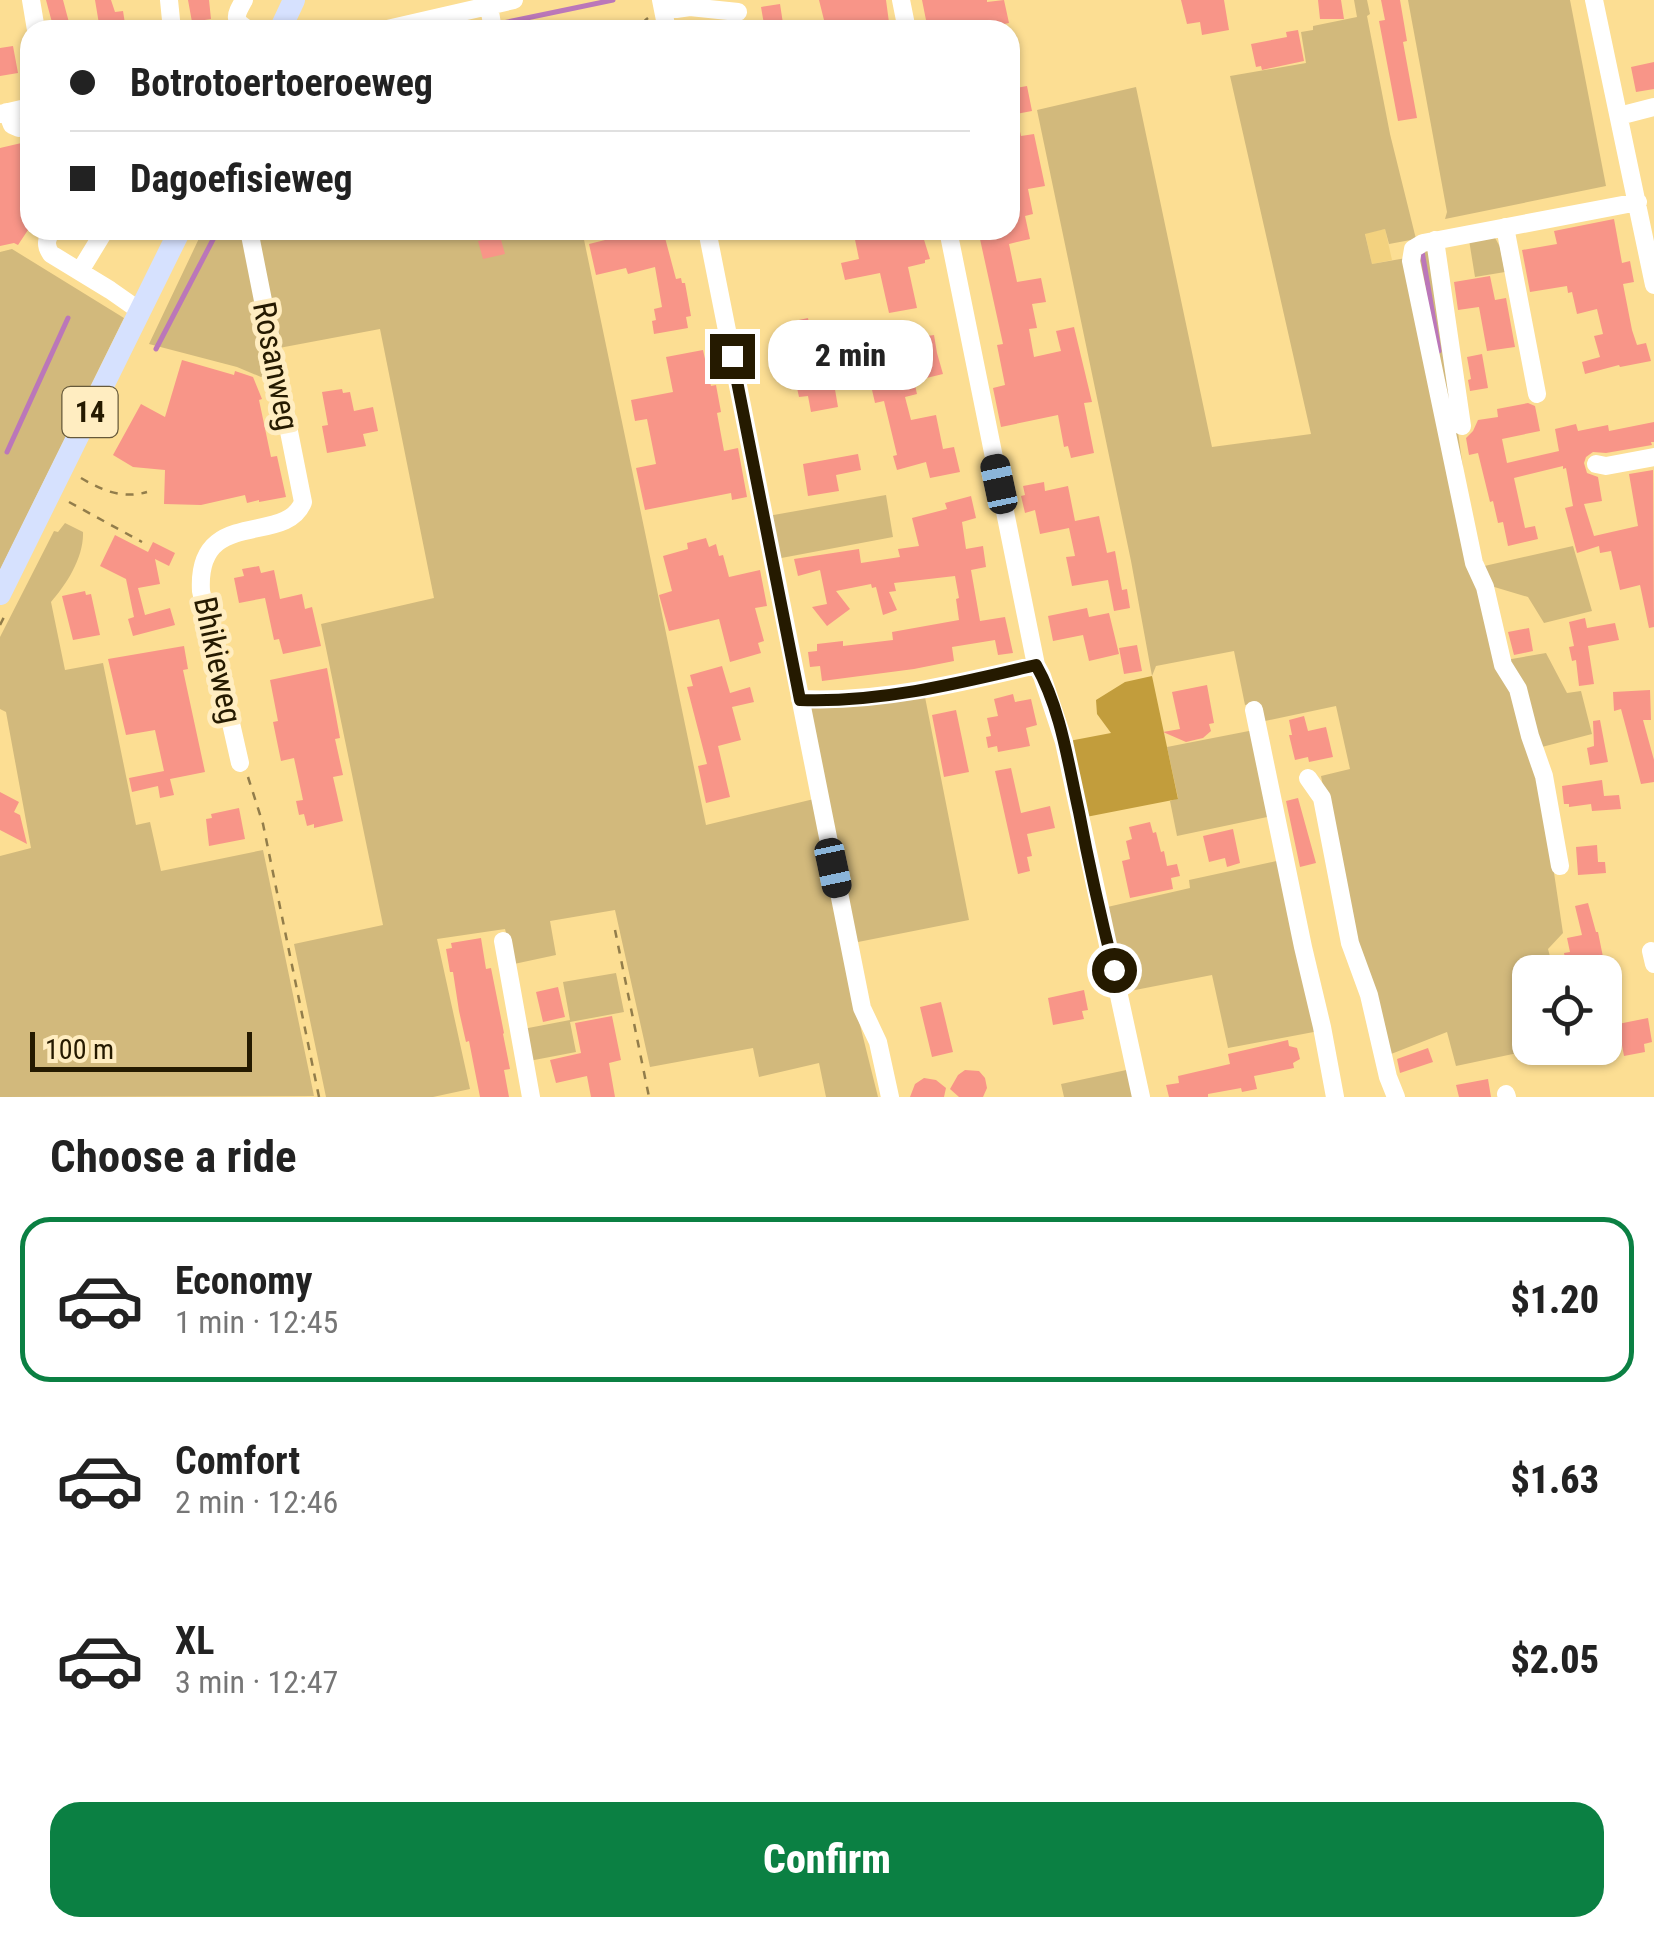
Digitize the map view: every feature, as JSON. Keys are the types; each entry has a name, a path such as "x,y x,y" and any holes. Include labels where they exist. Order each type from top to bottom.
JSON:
{"main road":[{"name":"14","path":"0,594 175,240"}],"street":[{"path":"427,20 514,0"},
{"path":"1594,0 1654,286"},
{"path":"661,1 676,9 738,12"},
{"path":"489,6 491,20"},
{"path":"1619,116 1654,107"},
{"path":"1560,866 1544,776 1518,689 1503,666 1485,587 1474,563 1411,260 1413,250 1423,243 1638,202"},
{"path":"1505,226 1537,394"},
{"path":"46,240 51,254 140,311"},
{"path":"80,271 98,240"},
{"name":"Rosanweg","path":"251,240 303,502"},
{"path":"709,240 862,1008 878,1042 890,1097"},
{"path":"950,240 1036,665 1064,742 1141,1097"},
{"path":"1435,240 1462,426"},
{"path":"1596,464 1606,466 1654,457"},
{"name":"Bhikieweg","path":"240,762 201,592 201,568 210,550 222,540 244,530 288,520 299,513 303,502"},
{"path":"800,700 830,701 919,690 1036,665"},
{"path":"1254,710 1334,1097"},
{"path":"1308,778 1322,798 1350,943 1369,994 1396,1097"},
{"path":"503,941 531,1097"}],"path":[{"path":"76,475 110,492 127,496 148,492"},
{"path":"63,499 142,542"},
{"path":"240,762 250,781 262,824 319,1097"},
{"path":"615,930 648,1097"}],"shaded area":[{"path":"1354,0 1367,0 1390,134 1416,239 1389,244 1385,229 1365,234 1372,264 1406,258 1540,779 1563,933 1548,949 1550,955 1512,955 1512,1054 1456,1066 1447,1032 1386,1056 1352,940 1321,776 1350,769 1336,706 1260,722 1255,703 1245,705 1234,651 1156,666 1152,676 1037,110 1136,87 1212,447 1311,434 1230,76 1306,63 1301,32 1357,17"},
{"path":"1408,0 1570,0 1606,186 1445,219 1447,212"},
{"path":"1385,229 1392,260 1372,264 1365,233"},
{"path":"1494,236 1505,272 1475,277 1469,240"},
{"path":"198,240 247,240 272,374 261,377 149,344"},
{"path":"256,240 584,240 706,825 814,799 856,1009 878,1097 826,1097 819,1063 759,1077 753,1048 650,1067 615,910 550,921 556,955 514,964 505,929 437,939 470,1089 433,1097 326,1097 294,944 383,925 321,624 434,598 380,329 279,348"},
{"path":"1425,247 1433,254 1463,468 1457,469 1416,254"},
{"path":"12,249 124,318 0,570 0,252"},
{"path":"886,495 893,537 776,559 768,516"},
{"path":"65,523 83,532 73,570 51,602 65,670 103,663 136,825 150,822 161,871 263,850 314,1096 0,1097 0,856 31,848 6,712 0,709 0,637 54,531 58,532"},
{"path":"1573,546 1592,611 1544,623 1528,597 1491,586 1480,567"},
{"path":"1546,653 1567,693 1581,691 1592,734 1538,748 1506,660"},
{"path":"1152,676 1178,799 1086,817 1069,741 1111,733 1097,714 1096,700 1125,682"},
{"path":"924,692 969,920 853,943 809,708"},
{"path":"1254,730 1272,816 1177,836 1170,801 1178,798 1167,747"},
{"path":"1281,860 1319,1031 1228,1048 1212,975 1125,992 1103,908 1190,888 1189,880"},
{"path":"616,973 624,1012 570,1022 576,1052 529,1061 523,1029 570,1020 563,982"},
{"path":"1131,1069 1136,1097 1064,1097 1061,1084"}],"building":[{"path":"46,0 63,0 68,20 51,20"},
{"path":"95,0 111,0 115,12 123,11 124,20 98,20"},
{"path":"188,0 209,0 211,19 192,20"},
{"path":"819,0 886,0 889,20 824,20"},
{"path":"922,0 1004,0 1008,20 926,20"},
{"path":"1181,0 1224,0 1229,30 1202,35 1200,22 1187,24"},
{"path":"1318,0 1341,0 1344,19 1320,19"},
{"path":"1381,0 1400,0 1407,41 1403,42 1417,118 1398,121 1379,21 1385,20"},
{"path":"780,4 782,20 763,20 761,7"},
{"path":"1298,30 1304,61 1262,70 1261,66 1256,67 1251,44 1287,37 1286,32"},
{"path":"13,46 18,73 0,76 0,48"},
{"path":"1654,62 1654,89 1636,92 1631,67"},
{"path":"1027,86 1032,111 1020,113 1020,87"},
{"path":"1020,132 1021,136 1034,134 1045,186 1028,189 1033,214 1025,216 1030,239 1009,244 1017,282 1041,278 1046,302 1032,304 1037,328 1029,329 1034,357 1061,351 1056,331 1074,327 1092,402 1084,403 1094,453 1071,458 1068,446 1064,447 1058,415 1001,427 993,388 1005,385 997,345 1003,344 980,240 1020,240"},
{"path":"20,143 21,240 18,245 0,246 0,148"},
{"path":"1614,219 1622,263 1630,261 1634,282 1623,284 1632,330 1637,345 1646,343 1651,361 1585,374 1582,362 1600,357 1594,336 1603,334 1597,309 1577,314 1567,286 1530,292 1522,250 1557,244 1554,231"},
{"path":"501,240 505,254 483,259 478,241"},
{"path":"606,240 666,240 676,279 685,283 691,316 686,317 688,328 654,334 654,309 662,307 655,267 628,274 626,268 596,275 589,244"},
{"path":"855,240 924,240 930,259 908,267 917,308 889,313 880,273 845,280 841,263 859,259"},
{"path":"1490,276 1495,300 1506,298 1515,347 1487,351 1479,307 1458,310 1454,282"},
{"path":"808,318 810,328 819,327 823,345 817,347 822,374 832,372 838,407 811,412 808,396 799,397 795,379 802,378 785,323"},
{"path":"934,335 943,374 914,381 917,394 905,397 911,420 936,415 943,449 954,447 960,472 930,478 926,462 897,470 884,401 875,403 867,368 918,357 915,338"},
{"path":"703,350 711,386 716,385 724,451 738,448 747,497 732,500 731,493 645,510 636,468 656,464 647,419 635,421 631,400 673,392 666,357"},
{"path":"1482,354 1488,388 1470,391 1467,357"},
{"path":"182,360 253,377 262,399 259,400 271,457 277,456 286,497 247,503 245,495 201,505 164,504 165,470 133,467 113,455 141,404 165,417"},
{"path":"342,389 343,393 350,392 354,411 373,407 378,431 363,434 366,446 327,453 322,426 328,425 322,392"},
{"path":"1528,403 1535,406 1540,431 1502,439 1507,463 1559,451 1555,429 1576,424 1578,431 1608,425 1609,431 1654,422 1652,445 1593,452 1586,457 1587,473 1598,477 1602,501 1584,504 1594,536 1638,526 1629,474 1653,470 1654,627 1649,628 1640,585 1620,590 1611,551 1600,553 1599,546 1577,553 1565,508 1573,506 1563,466 1514,478 1525,528 1535,526 1538,539 1508,546 1503,522 1498,523 1493,501 1490,502 1478,453 1469,455 1466,438 1478,420 1498,417 1497,409"},
{"path":"858,454 861,470 836,475 839,491 808,496 803,464"},
{"path":"1044,482 1045,491 1068,486 1075,521 1099,516 1107,553 1115,551 1122,590 1127,589 1130,608 1114,611 1108,580 1072,586 1066,557 1075,556 1069,528 1040,534 1035,510 1025,513 1023,486"},
{"path":"971,496 976,518 962,522 966,549 983,546 986,567 971,570 980,621 1005,617 1013,653 998,655 995,640 952,647 954,661 822,681 820,666 810,667 808,652 817,651 817,644 843,641 843,646 893,640 892,632 959,620 955,576 894,583 896,591 889,592 897,610 883,615 876,587 871,584 836,591 850,609 827,626 812,607 827,604 820,570 798,576 794,559 859,549 861,563 900,557 898,549 919,546 912,518 947,509 945,503"},
{"path":"115,535 148,552 153,542 175,553 169,566 155,559 160,584 138,588 145,615 170,608 175,625 133,636 128,619 134,617 126,579 100,566"},
{"path":"706,538 709,547 716,544 719,556 723,555 729,577 760,570 767,606 755,608 764,641 758,643 761,653 730,662 719,619 669,631 659,595 672,591 663,556 688,549 687,543"},
{"path":"259,566 261,573 274,570 280,599 302,594 305,609 312,607 321,646 283,654 279,639 274,640 265,598 239,603 234,578 244,576 242,569"},
{"path":"85,591 86,595 91,594 100,635 73,640 62,596"},
{"path":"1087,608 1089,617 1109,613 1119,654 1089,661 1083,635 1053,641 1048,616"},
{"path":"1585,618 1587,628 1615,623 1619,640 1588,646 1594,684 1579,686 1576,660 1572,661 1569,647 1574,646 1569,622"},
{"path":"1529,628 1533,651 1514,655 1508,632"},
{"path":"1137,645 1142,671 1124,674 1119,648"},
{"path":"184,646 188,669 183,670 205,772 170,779 174,795 160,798 158,786 132,792 129,778 164,771 155,730 126,735 108,659"},
{"path":"722,666 730,693 750,687 754,702 732,707 741,740 718,746 730,797 706,803 698,766 707,764 687,687 693,686 690,675"},
{"path":"327,668 340,738 335,739 343,775 333,777 343,821 314,828 314,824 307,826 304,814 299,815 296,801 303,800 294,758 281,761 270,680"},
{"path":"1207,685 1214,723 1209,724 1211,731 1203,738 1186,742 1163,732 1180,729 1172,692"},
{"path":"1650,690 1651,720 1643,720 1654,760 1654,782 1641,784 1621,709 1614,711 1613,692"},
{"path":"1013,694 1015,702 1031,699 1037,725 1026,728 1030,746 998,752 997,746 988,748 986,737 991,736 987,718 998,716 994,699"},
{"path":"956,710 969,772 944,777 932,715"},
{"path":"1304,716 1308,731 1326,727 1333,757 1309,762 1308,757 1295,760 1289,720"},
{"path":"1600,720 1608,762 1590,765 1587,748 1594,746 1593,721"},
{"path":"1011,768 1021,813 1050,806 1055,828 1027,834 1032,856 1027,857 1030,871 1018,874 995,771"},
{"path":"1602,780 1604,796 1619,795 1621,809 1592,811 1591,804 1564,804 1562,786"},
{"path":"0,792 19,802 14,812 20,815 27,844 0,830"},
{"path":"1298,798 1316,863 1300,867 1286,801"},
{"path":"239,808 245,839 209,846 206,819 212,818 211,814"},
{"path":"1150,822 1167,866 1177,864 1180,876 1171,878 1173,889 1130,898 1122,861 1130,859 1126,841 1132,839 1129,827"},
{"path":"1233,829 1240,863 1227,867 1225,858 1209,862 1203,836"},
{"path":"1597,845 1598,862 1605,862 1606,873 1578,875 1576,847"},
{"path":"1588,903 1603,955 1564,955 1570,952 1567,938 1582,935 1575,906"},
{"path":"481,938 504,1033 510,1069 504,1070 509,1097 480,1097 450,972 446,949 452,948 451,943"},
{"path":"558,987 565,1017 543,1022 536,992"},
{"path":"1084,990 1088,1010 1082,1011 1084,1019 1053,1025 1048,998"},
{"path":"941,1002 953,1052 932,1057 920,1007"},
{"path":"612,1016 621,1060 609,1063 615,1097 591,1097 587,1076 556,1083 550,1060 581,1053 575,1023"},
{"path":"1648,1018 1652,1042 1644,1044 1645,1052 1624,1056 1622,1023"},
{"path":"1288,1040 1289,1046 1297,1048 1300,1059 1293,1063 1294,1068 1254,1076 1257,1089 1242,1092 1241,1088 1208,1097 1169,1097 1166,1085 1179,1083 1178,1076 1230,1064 1228,1054"},
{"path":"1428,1048 1433,1062 1400,1073 1397,1059"},
{"path":"965,1070 979,1071 985,1078 987,1088 983,1097 959,1097 950,1089"},
{"path":"924,1078 936,1080 946,1088 944,1097 910,1097 915,1084"},
{"path":"1488,1079 1491,1097 1459,1097 1456,1085"}],"waterway":[{"path":"517,20 613,0"},
{"path":"156,349 213,240"},
{"path":"1422,251 1439,351"},
{"path":"7,452 68,318"}],"route":[{"path":"732,356 800,700 830,701 919,690 1036,665 1064,742 1114,970"}]}
